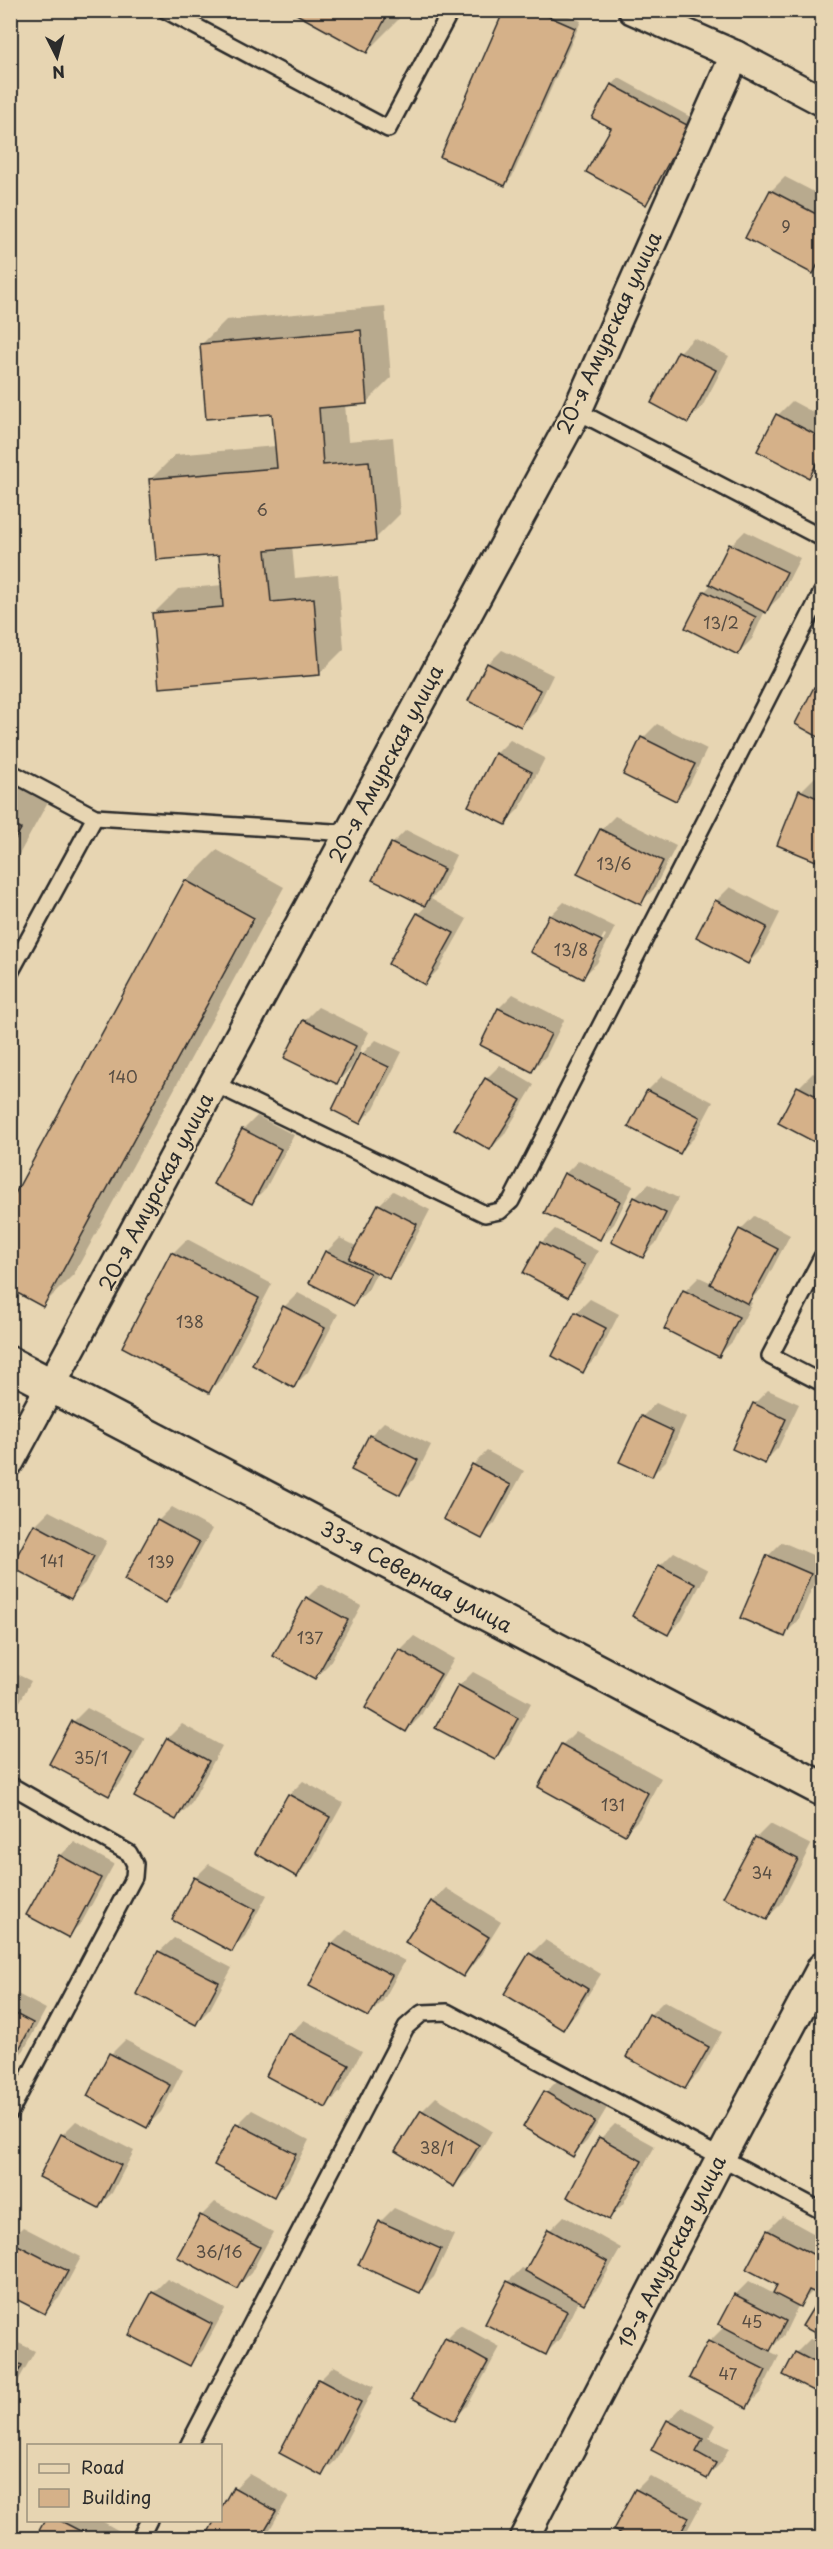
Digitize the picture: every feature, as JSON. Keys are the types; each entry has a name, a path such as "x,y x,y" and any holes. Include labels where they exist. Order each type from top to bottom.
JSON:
{"street":[{"path":"633,10 735,55 822,101"},
{"name":"20-я Амурская улица","path":"10,1461 577,411 735,55"},
{"name":"33-я Северная улица","path":"10,1364 822,1789"},
{"name":"19-я Амурская улица","path":"524,2538 822,1967"}],"lane":[{"path":"165,10 388,129 451,10"},
{"path":"577,411 822,538"},
{"path":"214,1084 485,1214 500,1211 511,1201 822,592"},
{"path":"10,772 95,817 349,833"},
{"path":"10,973 95,817"},
{"path":"822,1257 770,1356 822,1383"},
{"path":"10,1785 129,1853 135,1864 134,1877 10,2112"},
{"path":"189,2444 406,2027 422,2013 447,2012 822,2211"},
{"path":"140,2538 148,2522"}],"building":[{"path":"289,10 390,10 367,53"},
{"path":"504,10 534,10 575,28 505,186 440,157"},
{"path":"611,84 700,132 682,164 671,158 646,205 586,172 611,128 592,118"},
{"path":"770,190 822,217 822,256 813,274 745,238"},
{"path":"361,330 367,404 319,408 323,465 369,461 376,541 266,550 271,602 314,598 320,675 159,688 152,613 223,607 219,555 156,560 149,479 277,468 272,414 206,419 200,344"},
{"path":"678,351 716,370 688,423 651,403"},
{"path":"776,414 822,438 822,453 809,478 757,451"},
{"path":"729,544 787,572 766,613 709,584"},
{"path":"704,591 756,617 738,655 685,628"},
{"path":"487,663 540,690 521,727 468,701"},
{"path":"814,687 822,692 822,739 795,724"},
{"path":"641,737 695,764 676,801 623,775"},
{"path":"495,753 532,772 506,825 468,806"},
{"path":"799,790 822,800 822,844 816,861 777,845"},
{"path":"10,823 21,829 10,848"},
{"path":"600,829 663,861 641,905 577,874"},
{"path":"391,843 444,869 425,906 372,880"},
{"path":"185,880 254,918 43,1307 10,1289 10,1203"},
{"path":"715,900 767,927 748,964 696,937"},
{"path":"417,913 454,933 425,985 388,964"},
{"path":"549,915 602,941 583,979 530,952"},
{"path":"498,1008 551,1034 532,1072 480,1045"},
{"path":"303,1020 356,1046 337,1084 284,1058"},
{"path":"360,1053 389,1067 360,1124 332,1110"},
{"path":"485,1078 521,1100 490,1150 454,1129"},
{"path":"797,1086 822,1099 822,1146 778,1123"},
{"path":"647,1090 700,1117 680,1154 628,1127"},
{"path":"242,1129 281,1149 252,1204 213,1184"},
{"path":"564,1173 620,1201 600,1240 544,1213"},
{"path":"634,1197 666,1213 643,1258 611,1242"},
{"path":"378,1204 417,1224 389,1279 349,1259"},
{"path":"739,1229 778,1249 748,1304 710,1284"},
{"path":"540,1242 585,1265 568,1297 523,1273"},
{"path":"325,1251 370,1273 354,1306 309,1283"},
{"path":"171,1252 259,1298 209,1393 122,1347"},
{"path":"683,1290 739,1317 719,1357 664,1329"},
{"path":"283,1306 325,1328 294,1388 252,1365"},
{"path":"575,1312 606,1328 583,1373 552,1356"},
{"path":"753,1403 786,1419 765,1464 732,1449"},
{"path":"641,1416 673,1431 652,1477 619,1462"},
{"path":"369,1435 418,1460 400,1495 351,1470"},
{"path":"472,1464 511,1485 482,1539 443,1519"},
{"path":"157,1520 199,1543 166,1603 124,1580"},
{"path":"34,1524 94,1556 71,1599 11,1567"},
{"path":"767,1555 811,1574 785,1637 740,1618"},
{"path":"659,1565 695,1584 668,1635 632,1616"},
{"path":"306,1597 348,1620 315,1679 273,1656"},
{"path":"399,1649 441,1674 406,1732 365,1708"},
{"path":"458,1685 518,1718 495,1760 435,1728"},
{"path":"72,1721 132,1753 109,1796 49,1764"},
{"path":"167,1738 209,1761 176,1820 134,1797"},
{"path":"561,1744 648,1793 625,1835 538,1787"},
{"path":"288,1794 330,1817 297,1877 255,1853"},
{"path":"755,1837 798,1859 767,1920 723,1897"},
{"path":"59,1855 101,1878 69,1938 26,1915"},
{"path":"194,1877 255,1909 232,1952 172,1920"},
{"path":"431,1901 489,1937 463,1977 405,1942"},
{"path":"331,1943 392,1975 369,2017 309,1986"},
{"path":"158,1951 219,1982 196,2025 136,1994"},
{"path":"529,1953 588,1989 563,2030 504,1994"},
{"path":"10,2011 33,2023 10,2066"},
{"path":"649,2014 709,2047 685,2089 626,2057"},
{"path":"288,2033 349,2065 326,2108 266,2076"},
{"path":"109,2053 170,2085 147,2128 87,2096"},
{"path":"544,2091 595,2121 573,2157 523,2127"},
{"path":"421,2110 479,2145 454,2187 395,2151"},
{"path":"236,2123 296,2154 274,2197 214,2165"},
{"path":"61,2134 121,2165 99,2208 39,2177"},
{"path":"599,2137 642,2161 609,2220 567,2197"},
{"path":"200,2215 260,2247 237,2289 177,2257"},
{"path":"379,2221 441,2249 420,2293 358,2265"},
{"path":"548,2229 608,2262 584,2304 525,2271"},
{"path":"767,2230 822,2259 822,2284 818,2294 809,2290 800,2307 773,2293 777,2285 746,2269"},
{"path":"10,2241 68,2271 45,2314 10,2296"},
{"path":"507,2281 567,2311 546,2355 485,2324"},
{"path":"152,2292 212,2324 190,2366 129,2335"},
{"path":"822,2293 822,2337 802,2326"},
{"path":"734,2294 786,2321 770,2351 718,2324"},
{"path":"445,2338 488,2362 455,2421 412,2398"},
{"path":"708,2341 766,2370 747,2408 689,2378"},
{"path":"795,2352 822,2366 822,2375 814,2391 783,2375"},
{"path":"10,2360 22,2365 10,2387"},
{"path":"318,2379 361,2402 322,2476 279,2453"},
{"path":"667,2420 703,2439 696,2452 716,2463 707,2479 651,2450"},
{"path":"233,2487 276,2511 260,2538 205,2538 214,2522 222,2522 222,2506"},
{"path":"635,2489 689,2517 678,2538 629,2538 613,2530"},
{"path":"44,2522 63,2522 94,2538 35,2538"}]}
